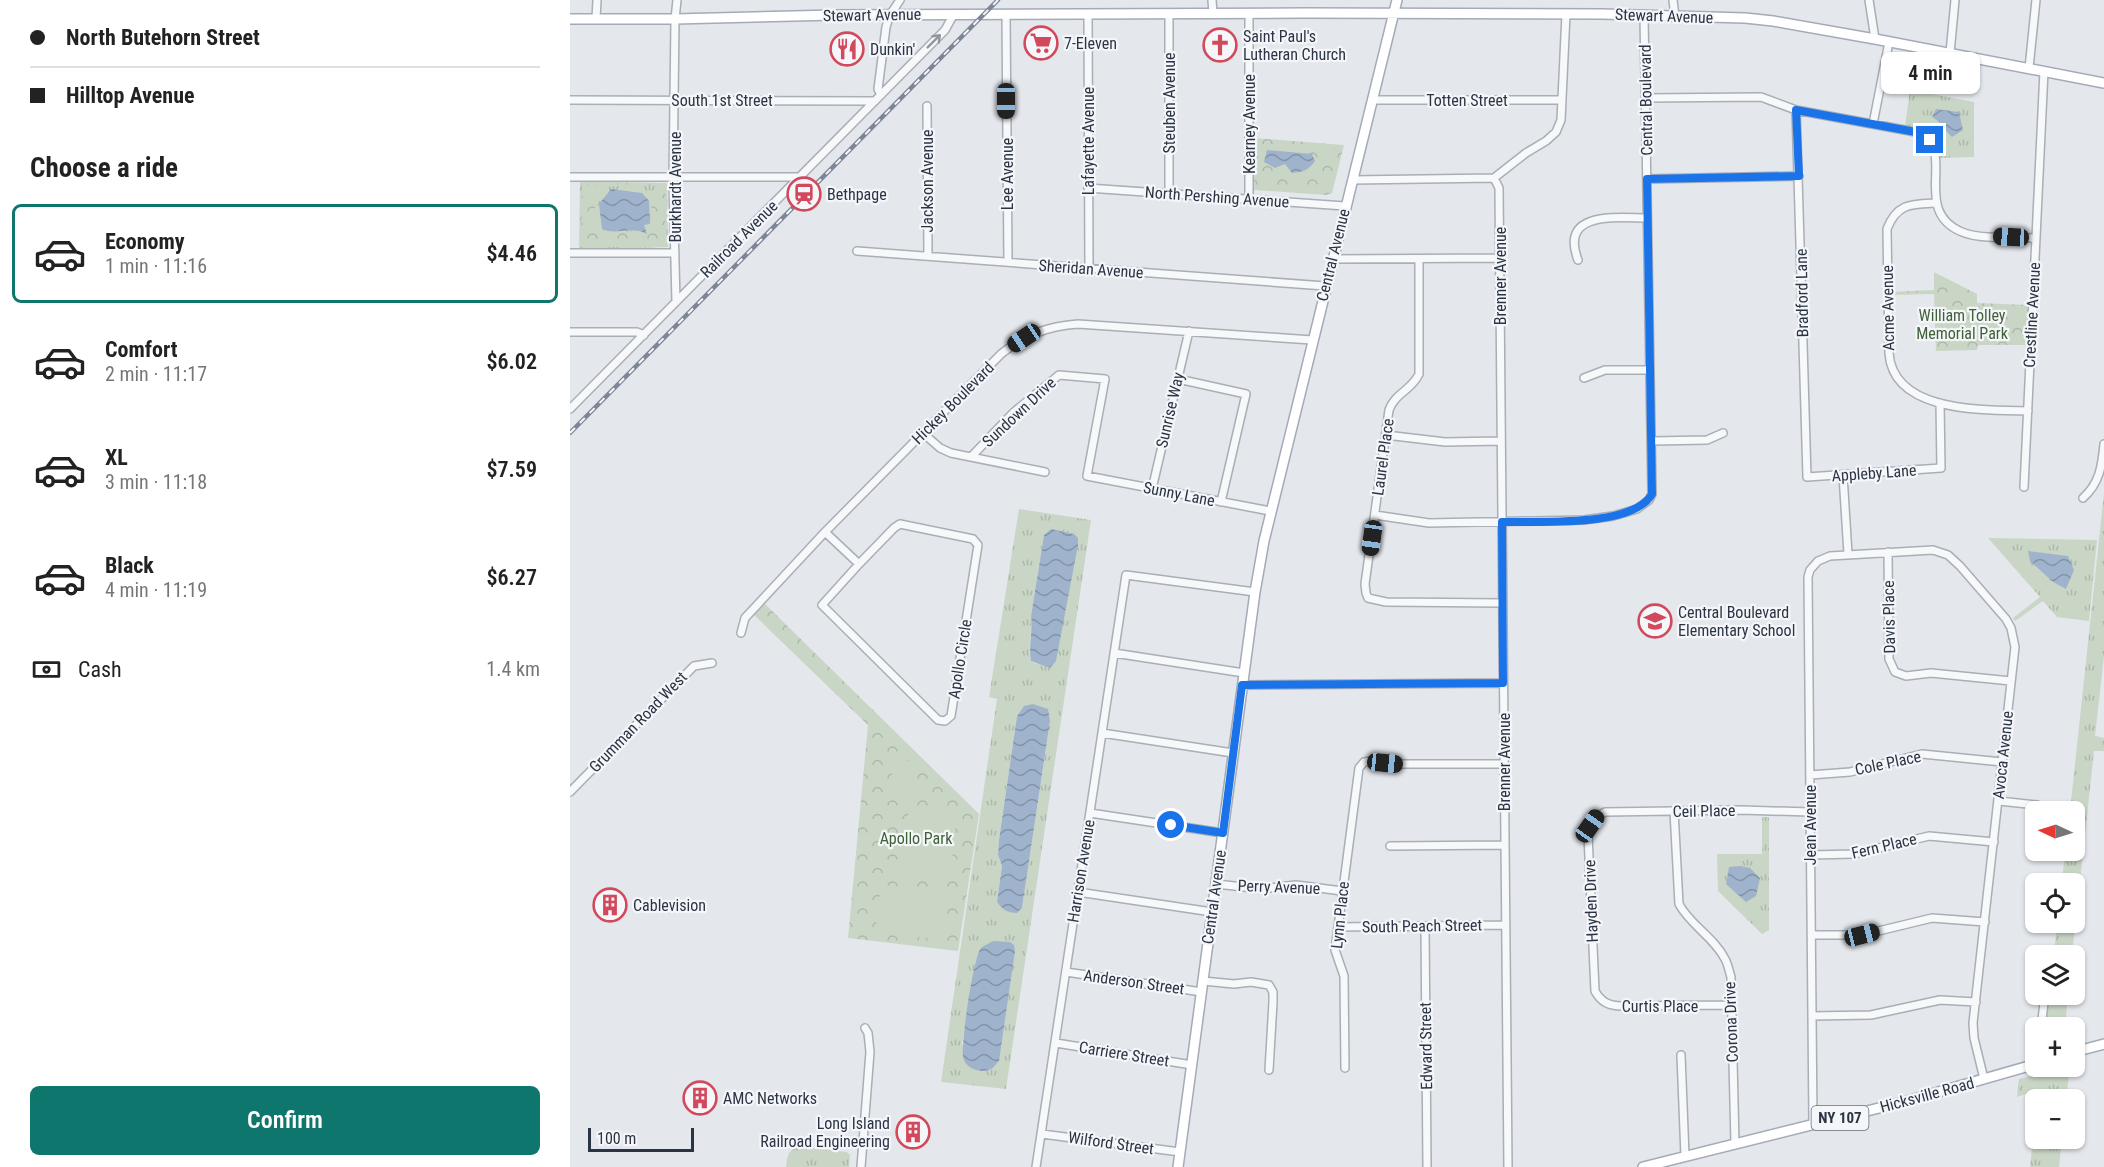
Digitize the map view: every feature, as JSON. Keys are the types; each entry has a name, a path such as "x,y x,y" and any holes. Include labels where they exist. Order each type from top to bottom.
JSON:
{"main road":[{"name":"Central Avenue","path":"1179,1161 1242,685 1239,673 1270,511 1397,0"},
{"name":"Stewart Avenue","path":"570,19 675,20 954,14 1393,13 1566,14 1773,21 2104,82"},
{"path":"2085,1049 2104,1044"},
{"name":"Hicksville Road","path":"1643,1167 1907,1101 2025,1067"}],"street":[{"path":"596,19 597,0"},
{"name":"Burkhardt Avenue","path":"676,302 674,176 677,0"},
{"path":"881,95 878,89 886,27 890,15 900,0"},
{"path":"1212,0 1213,13"},
{"path":"1673,0 1675,17"},
{"path":"1869,0 1875,39"},
{"path":"1950,53 1955,0"},
{"path":"2029,68 2036,0"},
{"name":"Steuben Avenue","path":"1169,13 1169,194"},
{"name":"Railroad Avenue","path":"570,409 945,30 954,14"},
{"name":"Lee Avenue","path":"1006,14 1008,262"},
{"name":"Lafayette Avenue","path":"1088,14 1089,268"},
{"name":"Kearney Avenue","path":"1249,199 1250,14"},
{"path":"1352,180 1494,178 1556,132 1561,120 1566,14"},
{"name":"Central Boulevard","path":"1375,515 1430,523 1584,520 1613,516 1637,509 1649,500 1652,494 1652,441 1644,16"},
{"path":"1874,124 1889,42"},
{"name":"Crestline Avenue","path":"2024,487 2044,71"},
{"path":"1646,98 1761,97 1796,110 1921,133 1930,140 1936,153 1935,203 1952,226 1963,232 1978,235 2036,238"},
{"name":"South 1st Street","path":"570,100 875,101"},
{"name":"Totten Street","path":"1372,100 1562,100"},
{"name":"Jackson Avenue","path":"927,106 928,256"},
{"name":"Bradford Lane","path":"1796,110 1807,477"},
{"path":"1647,179 1799,176"},
{"path":"570,177 800,177"},
{"name":"Brenner Avenue","path":"1494,178 1499,188 1508,1167"},
{"name":"North Pershing Avenue","path":"1088,188 1345,206"},
{"name":"Acme Avenue","path":"1935,203 1910,204 1901,209 1893,217 1886,235 1889,353 1892,370 1897,380 1905,387 1940,403 1964,408 2028,411"},
{"path":"1578,260 1575,240 1583,225 1589,221 1599,218 1647,218"},
{"name":"Sheridan Avenue","path":"857,251 1325,286"},
{"path":"570,253 675,254"},
{"path":"1332,259 1499,258"},
{"name":"Laurel Place","path":"1419,259 1419,374 1415,384 1396,398 1392,404 1365,584 1367,595 1368,598 1396,603 1503,603"},
{"name":"Hickey Boulevard","path":"741,633 745,618 825,532 1001,354 1024,338 1047,328 1078,324 1312,340"},
{"name":"Sunrise Way","path":"1152,489 1189,331"},
{"path":"570,332 638,332 644,335"},
{"path":"1584,378 1605,370 1650,370"},
{"name":"Sundown Drive","path":"971,457 1014,412 1059,375 1105,379 1088,476"},
{"path":"1178,379 1246,394 1221,502"},
{"name":"Appleby Lane","path":"1807,477 1941,468 1940,403"},
{"path":"923,433 940,448 951,453 1045,472"},
{"path":"1652,441 1702,440 1723,434"},
{"path":"1386,435 1445,442 1501,441"},
{"path":"2083,498 2092,490 2101,472 2104,444"},
{"path":"1843,475 1848,554"},
{"name":"Sunny Lane","path":"1088,476 1270,511"},
{"name":"Apollo Circle","path":"900,524 973,539 978,545 951,716 945,721 938,720 822,605 859,564 900,524"},
{"path":"825,532 859,564"},
{"name":"Avoca Avenue","path":"1848,554 1933,550 1948,555 1960,566 2011,628 2014,647 2011,681 1976,1002 1974,1038 1984,1079"},
{"name":"Davis Place","path":"1888,552 1889,659 1895,672 1906,676 1931,673 2011,681"},
{"name":"Jean Avenue","path":"1813,1124 1808,577 1814,565 1822,558 1848,554"},
{"name":"Harrison Avenue","path":"1036,1167 1126,575 1255,592"},
{"path":"1114,653 1239,673"},
{"name":"Grumman Road West","path":"570,792 694,666 712,663"},
{"path":"1242,685 1503,683"},
{"path":"1102,733 1233,753"},
{"name":"Cole Place","path":"1810,775 1850,772 1922,754 2002,762"},
{"name":"Lynn Place","path":"1346,1068 1344,976 1335,950 1359,768 1364,762 1504,764"},
{"path":"1999,801 2025,804"},
{"name":"Ceil Place","path":"1600,815 1605,812 1674,811 1810,812"},
{"name":"Corona Drive","path":"1674,811 1679,904 1685,915 1716,946 1725,959 1731,977 1735,1144"},
{"path":"1090,813 1223,833"},
{"name":"Hayden Drive","path":"1595,991 1588,835 1590,826 1600,815"},
{"name":"Fern Place","path":"1810,855 1854,854 1929,836 1994,843"},
{"path":"1390,846 1504,844"},
{"name":"Perry Avenue","path":"1216,884 1262,889 1296,885 1342,891"},
{"path":"1078,892 1212,912"},
{"path":"1812,935 1862,935 1932,918 1985,922"},
{"name":"South Peach Street","path":"1338,927 1505,925"},
{"name":"Edward Street","path":"1425,926 1427,1167"},
{"name":"Anderson Street","path":"1066,972 1202,992"},
{"path":"1203,981 1233,984 1251,982 1269,985 1273,992 1269,1070"},
{"name":"Curtis Place","path":"1595,991 1599,999 1612,1006 1731,1005"},
{"path":"1812,1016 1871,1015 1940,1000 1976,1002"},
{"path":"861,1167 870,1052 868,1033 865,1028"},
{"name":"Carriere Street","path":"1056,1043 1192,1065"},
{"path":"1681,1055 1685,1156"},
{"name":"Wilford Street","path":"1042,1134 1179,1161"}],"green space":[{"path":"1910,90 1974,102 1974,157 1937,158 1935,144 1928,135 1905,127"},
{"path":"1253,138 1344,145 1332,193 1326,195 1254,190"},
{"path":"580,181 667,183 668,247 579,250"},
{"path":"645,183 649,186 611,186 604,189 593,212 603,233 638,231 644,235 648,234 646,226 651,225 653,200 662,190 666,195 665,244 661,247 581,247 582,186 585,184"},
{"name":"William Tolley Memorial Park","path":"1934,272 1977,294 1977,303 2029,305 2027,345 1978,345 1977,350 1936,351 1934,294 1889,295 1889,292 1934,290"},
{"path":"2104,493 2104,656 2095,736 2104,738 2104,751 2094,751 2085,834 2085,801 2071,801"},
{"path":"1019,509 1091,520 1006,1089 941,1082 997,699 989,697","holes":["1051,529 1036,664 1031,661 1030,656 1031,616 1044,535","1024,706 1050,721 1022,908 997,902 1002,866 998,855 999,840 1017,716","982,948 994,1068 986,1071 978,1071 962,1044 976,963"]},
{"path":"1988,538 2097,540 2089,621 2057,617 2043,601 2015,621 2013,618 2040,597"},
{"name":"Apollo Park","path":"763,602 979,814 958,951 848,938 868,725 752,613"},
{"path":"893,759 916,761 913,800 890,799"},
{"path":"909,807 957,812 950,879 902,874"},
{"path":"1762,817 1769,817 1769,930 1762,934 1718,891 1717,854 1762,854"},
{"path":"2064,861 2082,861 2081,873 2063,873"},
{"path":"881,885 948,892 943,940 875,932"},
{"path":"2056,933 2074,933 2073,945 2055,945"},
{"path":"2048,1005 2067,1005 2066,1017 2046,1017"},
{"path":"2069,1077 2067,1089 2025,1089 2025,1094 2017,1097 2019,1079"},
{"path":"799,1147 847,1152 850,1155 849,1167 786,1167 790,1152"},
{"path":"2032,1149 2061,1149 2059,1167 2030,1167"}],"water":[{"path":"1936,109 1959,112 1963,130 1952,137 1932,117"},
{"path":"1267,150 1312,154 1315,161 1305,170 1292,173 1285,164 1275,168 1264,162"},
{"path":"611,189 642,193 649,201 650,224 644,225 647,234 635,230 608,231 602,229 599,204"},
{"path":"1051,529 1074,534 1078,538 1078,545 1056,661 1050,668 1031,661 1030,650 1031,616 1044,535"},
{"path":"2028,551 2068,556 2074,570 2066,589 2053,582 2030,561"},
{"path":"1033,704 1048,709 1050,721 1022,908 1017,913 1013,913 1005,910 997,902 1002,866 998,855 999,840 1017,716 1024,706"},
{"path":"1729,867 1750,868 1760,878 1756,896 1746,902 1726,884"},
{"path":"993,941 1010,942 1014,945 1015,951 999,1061 993,1068 980,1071 971,1068 964,1061 964,1035 971,983 978,955 981,948"}],"railway":[{"path":"570,433 998,0"}],"place":[{"name":"7-Eleven","path":"1041,43"},
{"name":"Saint Paul's Lutheran Church","path":"1220,45"},
{"name":"Dunkin'","path":"847,49"},
{"name":"Bethpage","path":"804,194"},
{"name":"Central Boulevard Elementary School","path":"1655,621"},
{"name":"Cablevision","path":"610,905"},
{"name":"AMC Networks","path":"700,1098"},
{"name":"Long Island Railroad Engineering","path":"913,1132"}],"route":[{"path":"1171,825 1223,833 1242,685 1503,683 1502,522 1584,520 1613,516 1637,509 1649,500 1652,494 1647,179 1799,176 1796,110 1921,133 1930,140"}]}
